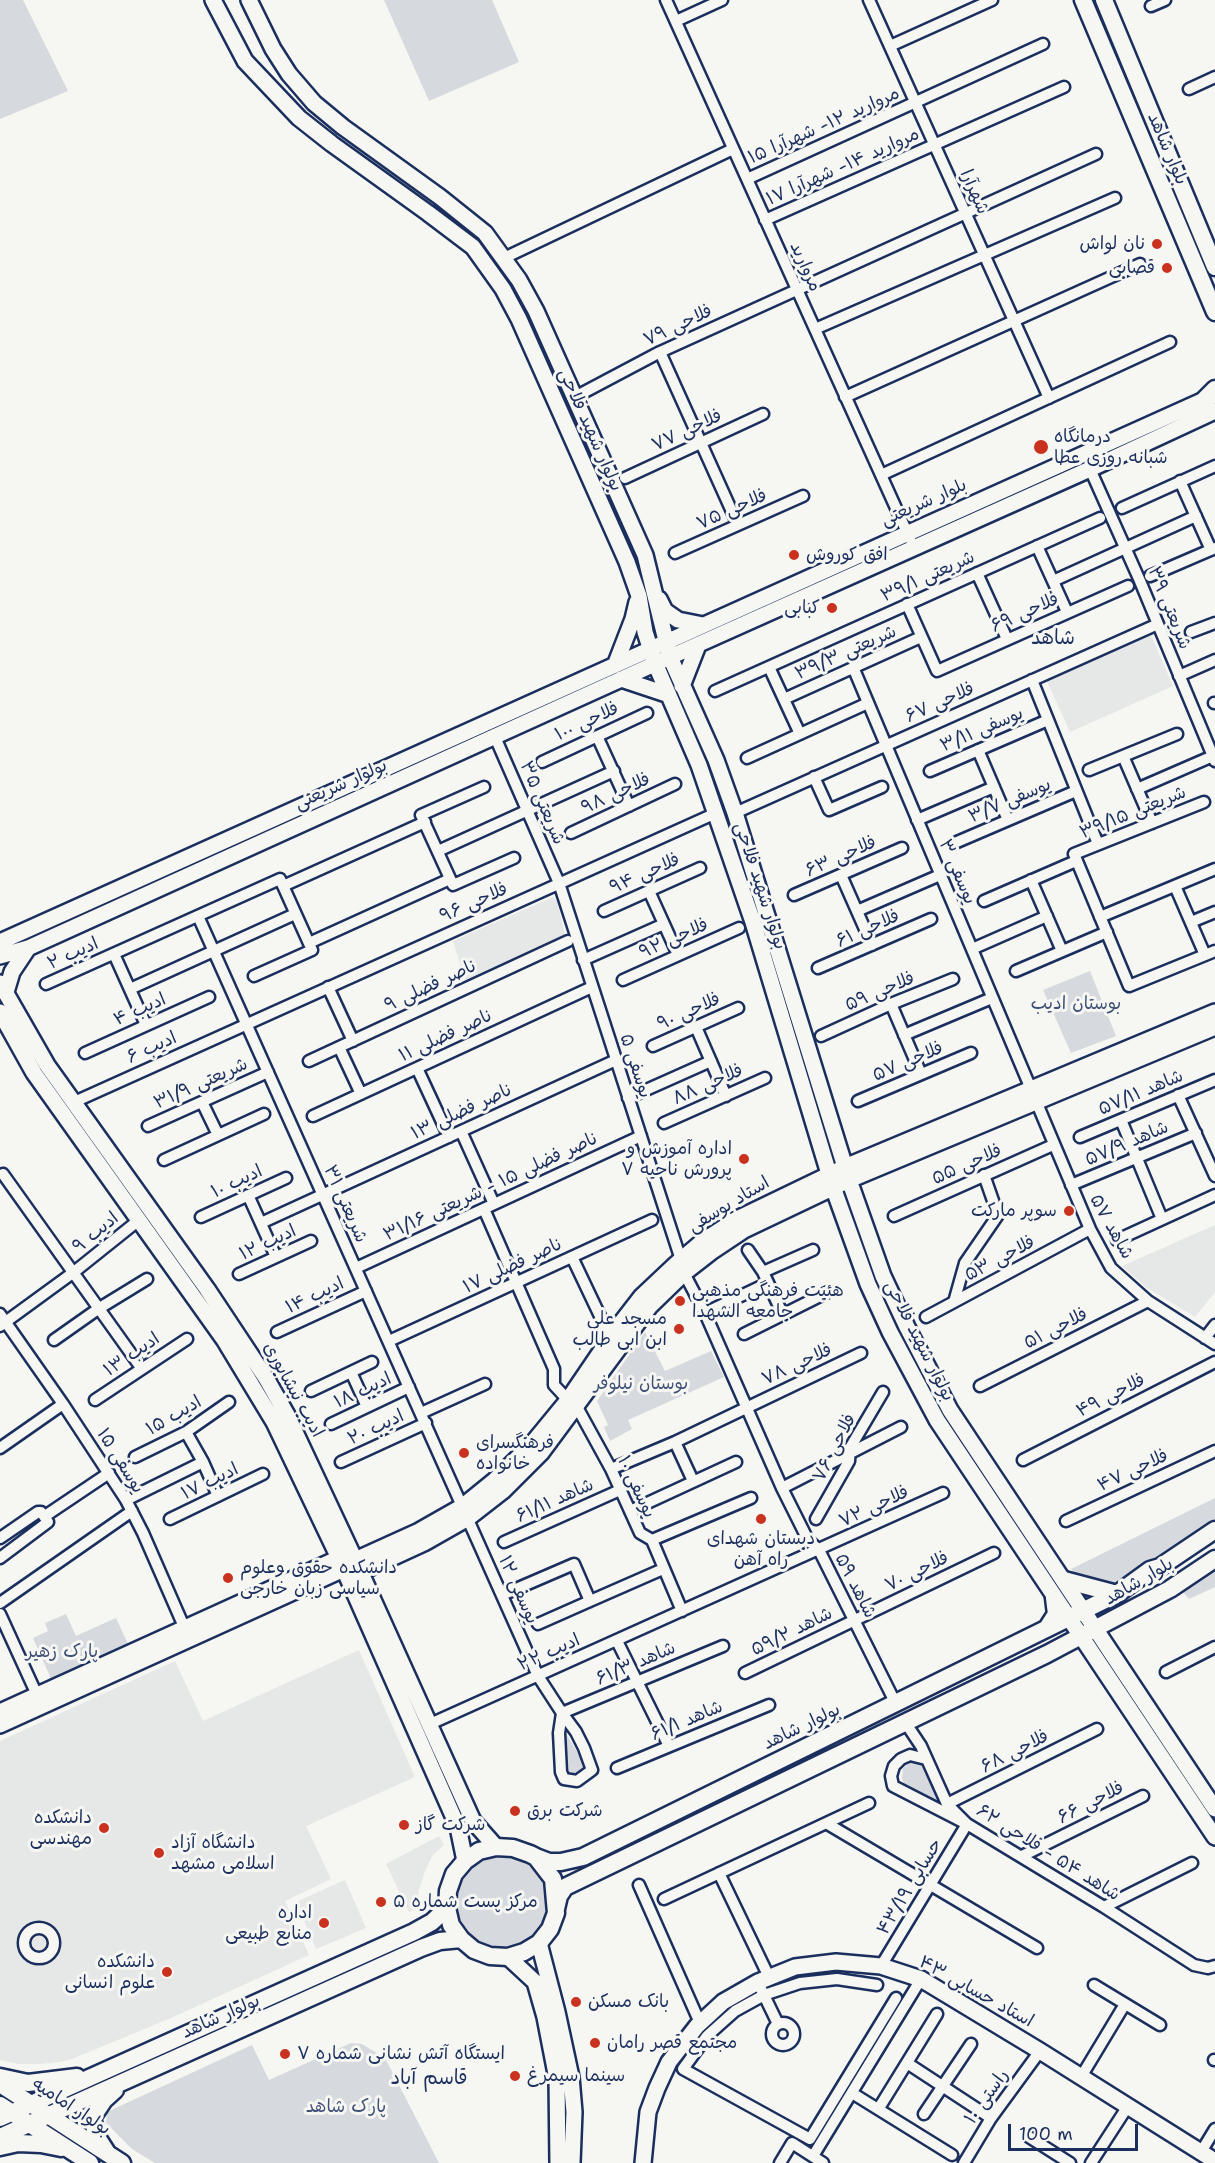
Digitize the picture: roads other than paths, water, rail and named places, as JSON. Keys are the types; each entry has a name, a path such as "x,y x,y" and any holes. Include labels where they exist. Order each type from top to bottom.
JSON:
{"main road":[{"name":"بولوار شهید فلاحی","path":"213,0 246,61 299,118 473,247 503,289 519,319 612,525 639,596 650,648 699,765 716,813 753,922 831,1181 868,1284 890,1332 937,1420 1054,1598 1076,1614"},
{"name":"بولوار شهید فلاحی","path":"249,0 273,49 289,74 314,103 343,128 440,197 485,233 519,280 536,311 645,555 670,657 716,759 735,813 847,1173 883,1276 950,1410 1064,1581 1076,1614 1215,1837"},
{"name":"بلوار شاهد","path":"1083,0 1215,312"},
{"name":"بلوار شاهد","path":"1104,0 1215,267"},
{"name":"بلوار شریعتی","path":"698,645 1090,469 1213,398"},
{"name":"بلوار شریعتی","path":"650,648 1213,398"},
{"path":"612,525 629,518"},
{"path":"653,588 665,611 678,620 703,625"},
{"path":"616,663 639,596"},
{"path":"682,686 698,645"},
{"name":"بولوار شریعتی","path":"0,956 28,948 698,645"},
{"name":"بولوار شریعتی","path":"0,942 650,648"},
{"path":"621,679 669,695"},
{"path":"3,988 28,948"},
{"name":"ادیب نیشابوری","path":"3,988 47,1065 168,1234 231,1337 430,1724 473,1821 496,1847"},
{"name":"ادیب نیشابوری","path":"0,1011 39,1079 139,1220 231,1337"},
{"name":"استاد یوسفی","path":"350,1565 424,1543 465,1512 504,1490 541,1454 610,1337 641,1298 682,1267 847,1173 1033,1095 1215,1012"},
{"name":"استاد یوسفی","path":"1033,1095 1215,1027"},
{"name":"استاد یوسفی","path":"572,1403 682,1267"},
{"name":"بلوار شاهد","path":"1076,1614 1117,1594 1150,1570 1160,1567 1215,1530"},
{"name":"بلوار شاهد","path":"1088,1633 1170,1589 1215,1558"},
{"path":"0,1712 185,1629 350,1565"},
{"path":"0,1725 350,1565"},
{"name":"ادیب نیشابوری","path":"350,1565 458,1827 465,1861"},
{"path":"1064,1581 1117,1594"},
{"path":"1047,1628 1057,1611 1054,1598"},
{"name":"بولوار شاهد","path":"536,1857 549,1862 561,1862 583,1857 1076,1614"},
{"name":"بولوار شهید فلاحی","path":"1088,1633 1215,1809"},
{"path":"556,1909 553,1879 536,1857 513,1848 496,1847 479,1851 465,1861 454,1874 448,1891 447,1908 451,1925 461,1939 474,1950 490,1956 508,1957 524,1952 539,1943 550,1929 565,1887 1088,1633"},
{"name":"بولوار شاهد","path":"4,2112 31,2104 105,2072 414,1932 432,1922 447,1908"},
{"name":"بولوار شاهد","path":"0,2137 421,1948 440,1941 461,1939"},
{"path":"539,1943 571,2077 574,2112 572,2163"},
{"path":"508,1957 535,1982 544,2016 558,2079 558,2163"},
{"name":"استاد حسابی ۴۳","path":"643,2163 648,2112 669,2062 700,2023 723,2002 795,1967 836,1962 881,1966 921,1979 1215,2161"},
{"path":"0,2077 28,2082 47,2082 105,2072"},
{"path":"115,2159 97,2137 92,2118 104,2100 127,2080"},
{"name":"بولوار امامیه","path":"0,2084 115,2159"},
{"name":"بولوار امامیه","path":"4,2112 30,2124 90,2163"},
{"path":"0,2146 18,2143 69,2150"}],"street":[{"name":"مروارید","path":"666,0 914,548"},
{"path":"676,21 722,0"},
{"name":"شهرآرا","path":"869,0 1048,398"},
{"path":"890,46 992,0"},
{"path":"1151,6 1165,0"},
{"name":"مروارید ۱۲- شهرآرا ۱۵","path":"747,179 1043,44"},
{"path":"1188,89 1215,76"},
{"name":"مروارید ۱۴- شهرآرا ۱۷","path":"765,220 1064,87"},
{"path":"504,258 733,149"},
{"name":"فلاحی ۷۹","path":"575,397 660,352 1096,154"},
{"path":"815,329 1114,198"},
{"path":"845,397 1140,264"},
{"path":"881,475 1170,342"},
{"path":"660,352 738,525"},
{"name":"فلاحی ۷۷","path":"625,478 763,414"},
{"path":"1122,508 1215,466"},
{"name":"شریعتی ۳۹","path":"1090,469 1126,548 1214,759"},
{"path":"1150,576 1213,549 1180,482"},
{"name":"فلاحی ۷۵","path":"675,553 803,496"},
{"path":"1053,580 1196,516"},
{"name":"شریعتی ۳۹/۱","path":"715,691 1100,518"},
{"path":"1037,546 1067,612"},
{"path":"977,573 1007,639"},
{"name":"فلاحی ۶۹","path":"921,636 937,671 1128,586"},
{"path":"907,604 921,636"},
{"path":"1191,632 1215,623"},
{"name":"فلاحی ۶۷","path":"735,813 1158,624"},
{"name":"شریعتی ۳۹/۳","path":"784,699 921,636"},
{"path":"1179,676 1215,660"},
{"path":"769,667 800,734"},
{"name":"یوسفی ۳","path":"853,667 1053,1145"},
{"path":"1032,680 1098,844"},
{"path":"747,758 868,704"},
{"name":"فلاحی ۱۰۰","path":"542,762 647,713"},
{"name":"یوسفی ۳/۱۱","path":"930,771 1048,720"},
{"path":"1089,770 1177,734"},
{"path":"597,736 630,806"},
{"name":"شریعتی ۳۵","path":"495,737 559,883"},
{"path":"978,750 1008,820"},
{"path":"1123,756 1152,823"},
{"path":"1137,789 1214,759"},
{"path":"438,851 614,771"},
{"path":"814,777 829,810 882,787"},
{"name":"فلاحی ۹۸","path":"571,833 675,784"},
{"name":"ادیب ۲","path":"46,984 198,916 281,883 423,819 484,787"},
{"path":"917,820 994,787"},
{"name":"یوسفی ۳/۷","path":"957,842 1076,791"},
{"name":"شریعتی ۳۹/۱۵","path":"984,901 1032,880 1098,844 1204,802"},
{"name":"فلاحی ۹۶","path":"246,1024 716,813"},
{"path":"423,819 452,882"},
{"name":"فلاحی ۶۳","path":"794,895 902,848"},
{"path":"254,976 310,947 452,882 514,858"},
{"path":"1075,858 1129,986 1210,953 1191,922 1175,886"},
{"name":"فلاحی ۹۴","path":"604,911 700,868"},
{"path":"1100,917 1215,869"},
{"path":"842,875 872,945"},
{"path":"858,911 940,875"},
{"path":"1032,880 1062,951"},
{"path":"281,883 310,947"},
{"name":"یوسفی ۵","path":"559,883 682,1267 747,1407"},
{"path":"649,891 678,956"},
{"path":"1191,922 1215,912"},
{"path":"130,989 296,914"},
{"name":"شریعتی ۳۱","path":"198,916 465,1512"},
{"path":"972,949 1047,916"},
{"name":"فلاحی ۶۱","path":"818,968 931,919"},
{"path":"583,960 664,924"},
{"name":"فلاحی ۹۲","path":"623,980 739,928"},
{"path":"1016,971 1107,932"},
{"name":"ناصر فضلی ۹","path":"309,1061 568,941"},
{"path":"114,954 146,1025"},
{"name":"فلاحی ۵۹","path":"821,1036 952,979"},
{"path":"328,987 353,1041"},
{"name":"ناصر فضلی ۱۱","path":"313,1116 592,987"},
{"name":"ادیب ۴","path":"85,1053 209,997"},
{"path":"904,1035 992,998"},
{"path":"891,1004 921,1074"},
{"name":"فلاحی ۹۰","path":"653,1046 738,1008"},
{"name":"ادیب ۶","path":"72,1103 246,1024"},
{"path":"696,1027 726,1095"},
{"path":"339,1047 361,1094"},
{"name":"فلاحی ۵۷","path":"858,1101 971,1053"},
{"name":"ناصر فضلی ۱۳","path":"261,1223 616,1060"},
{"path":"628,1098 711,1061"},
{"path":"417,1068 449,1137"},
{"name":"شریعتی ۳۱/۹","path":"148,1126 268,1072"},
{"name":"فلاحی ۸۸","path":"664,1123 765,1078"},
{"name":"شاهد ۵۷/۱۱","path":"1080,1137 1215,1080"},
{"path":"1178,1095 1212,1162 1215,1176"},
{"path":"202,1102 218,1135"},
{"path":"164,1160 264,1114"},
{"path":"1121,1120 1162,1219"},
{"name":"یوسفی ۱۰","path":"461,1131 518,1282 554,1369 554,1385 572,1403 611,1469 640,1533 652,1540 682,1611"},
{"name":"شاهد ۵۷/۹","path":"1071,1185 1196,1133"},
{"name":"ناصر فضلی ۱۵ - شریعتی ۳۱/۱۶","path":"356,1268 641,1136"},
{"name":"فلاحی ۵۵","path":"894,1216 1053,1145"},
{"name":"شاهد ۵۷","path":"1053,1145 1090,1229 1111,1268 1148,1301 1210,1341"},
{"path":"3,1174 142,1369"},
{"path":"954,1302 965,1263 998,1215 984,1175"},
{"name":"ادیب ۱۰","path":"201,1217 286,1178"},
{"path":"1117,1240 1215,1195"},
{"path":"248,1196 276,1257"},
{"name":"ادیب ۹","path":"2,1321 74,1272 139,1220"},
{"name":"ناصر فضلی ۱۷","path":"389,1341 652,1220"},
{"name":"فلاحی ۵۳","path":"926,1317 1090,1229"},
{"name":"ادیب ۱۲","path":"239,1274 311,1241"},
{"path":"748,1250 766,1277 783,1315"},
{"path":"705,1313 813,1250"},
{"path":"572,1257 610,1337"},
{"path":"54,1340 147,1279"},
{"name":"ادیب ۱۴","path":"277,1332 366,1291"},
{"path":"744,1334 831,1291"},
{"name":"فلاحی ۵۱","path":"980,1386 1148,1301"},
{"name":"یوسفی ۱۵","path":"2,1321 63,1404 126,1500 185,1629"},
{"path":"1210,1341 1215,1325"},
{"name":"ادیب ۱۳","path":"96,1400 187,1339"},
{"name":"فلاحی ۷۸","path":"611,1469 675,1442 861,1353"},
{"path":"311,1391 372,1362"},
{"name":"فلاحی ۴۹","path":"1023,1460 1215,1362"},
{"path":"351,1372 367,1407"},
{"name":"ادیب ۲۰","path":"341,1462 485,1384"},
{"name":"ادیب ۱۸","path":"331,1424 410,1387"},
{"name":"فلاحی ۷۶","path":"816,1519 849,1461 850,1448 883,1392"},
{"name":"ادیب ۱۵","path":"135,1457 186,1432 230,1402"},
{"path":"0,1448 63,1404"},
{"name":"شاهد ۵۹","path":"747,1407 782,1488 808,1540 819,1550 894,1702"},
{"path":"782,1488 901,1427"},
{"path":"186,1432 218,1496"},
{"path":"675,1442 693,1481"},
{"name":"فلاحی ۴۷","path":"1066,1521 1215,1451"},
{"path":"126,1500 203,1462"},
{"path":"630,1511 736,1462"},
{"path":"45,1516 109,1473"},
{"name":"ادیب ۱۷","path":"170,1519 263,1474"},
{"name":"شاهد ۶۱/۱۱","path":"504,1542 620,1490"},
{"name":"فلاحی ۷۲","path":"682,1611 943,1493"},
{"path":"652,1540 751,1498"},
{"path":"0,1603 132,1511"},
{"path":"0,1538 38,1512 45,1516 48,1524 0,1558"},
{"name":"یوسفی ۱۲","path":"465,1512 538,1676 576,1732 592,1770 577,1781 564,1779 561,1772 562,1713"},
{"name":"فلاحی ۷۰","path":"854,1620 994,1553"},
{"path":"502,1595 574,1564 590,1601"},
{"path":"538,1624 663,1569"},
{"name":"ادیب ۲۲","path":"430,1724 682,1611"},
{"path":"0,1614 37,1695"},
{"name":"شاهد ۵۹/۲","path":"745,1673 854,1620"},
{"path":"617,1641 669,1746"},
{"name":"شاهد ۶۱/۳","path":"562,1713 723,1646"},
{"path":"1166,1672 1215,1647"},
{"name":"شاهد ۶۱/۱","path":"617,1768 769,1705"},
{"name":"شاهد ۵۴ - فلاحی ۶۲","path":"905,1722 926,1759 947,1804 967,1824 1022,1856 1194,1965 1208,1968 1215,1966"},
{"name":"فلاحی ۶۸","path":"947,1804 1097,1729"},
{"path":"926,1759 910,1755 901,1759 894,1766 891,1776 893,1786 967,1824"},
{"name":"فلاحی ۶۶","path":"1022,1856 1143,1796"},
{"path":"664,1899 869,1803"},
{"path":"826,1823 1037,1948"},
{"name":"حسابی ۴۳/۱۹","path":"881,1966 967,1824"},
{"path":"1104,1907 1192,1863"},
{"path":"720,1873 778,2024"},
{"path":"639,1885 700,2023"},
{"path":"877,1985 837,1979 764,1984 706,2036 683,2069 810,2139 896,1998"},
{"path":"813,2156 921,1979"},
{"path":"1094,1985 1160,2025"},
{"path":"1081,2077 1125,2004"},
{"path":"879,2108 937,2014"},
{"path":"924,2114 971,2044"},
{"name":"راستی ۱۰","path":"964,2163 991,2118 1040,2051"},
{"path":"907,2063 991,2118"},
{"path":"852,2093 952,2155"},
{"path":"1091,2163 1128,2106"},
{"path":"1201,2152 1215,2129"},
{"path":"1029,2137 1070,2163"},
{"path":"780,2163 792,2143 823,2163"}],"place":[{"name":"نان لواش","path":"1157,244"},
{"name":"قصابی","path":"1167,268"},
{"name":"درمانگاه شبانه روزی عطا","path":"1041,447"},
{"name":"افق کوروش","path":"794,555"},
{"name":"کبابی","path":"832,608"},
{"name":"اداره آموزش و پرورش ناحیه ۷","path":"744,1159"},
{"name":"سوپر مارکت","path":"1069,1211"},
{"name":"هئیت فرهنگی مذهبی جامعه الشهدا","path":"680,1301"},
{"name":"مسجد علی ابن ابی طالب","path":"679,1329"},
{"name":"فرهنگسرای خانواده","path":"464,1453"},
{"name":"دبستان شهدای راه آهن","path":"761,1519"},
{"name":"دانشکده حقوق وعلوم سیاسی زبان خارجی","path":"228,1578"},
{"name":"شرکت برق","path":"515,1811"},
{"name":"شرکت گاز","path":"404,1825"},
{"name":"دانشکده مهندسی","path":"104,1828"},
{"name":"دانشگاه آزاد اسلامی مشهد","path":"159,1853"},
{"name":"مرکز پست شماره ۵","path":"381,1902"},
{"name":"اداره منابع طبیعی","path":"324,1923"},
{"name":"دانشکده علوم انسانی","path":"167,1972"},
{"name":"بانک مسکن","path":"576,2002"},
{"name":"مجتمع قصر رامان","path":"595,2043"},
{"name":"ایستگاه آتش نشانی شماره ۷","path":"285,2054"},
{"name":"سینما سیمرغ","path":"515,2076"}],"district":[{"name":"شاهد","path":"1053,639"},
{"name":"قاسم آباد","path":"429,2079"}],"park label":[{"name":"بوستان ادیب","path":"1076,1004"},
{"name":"بوستان نیلوفر","path":"641,1384"},
{"name":"پارک زهیر","path":"62,1652"},
{"name":"پارک شاهد","path":"346,2107"}]}
